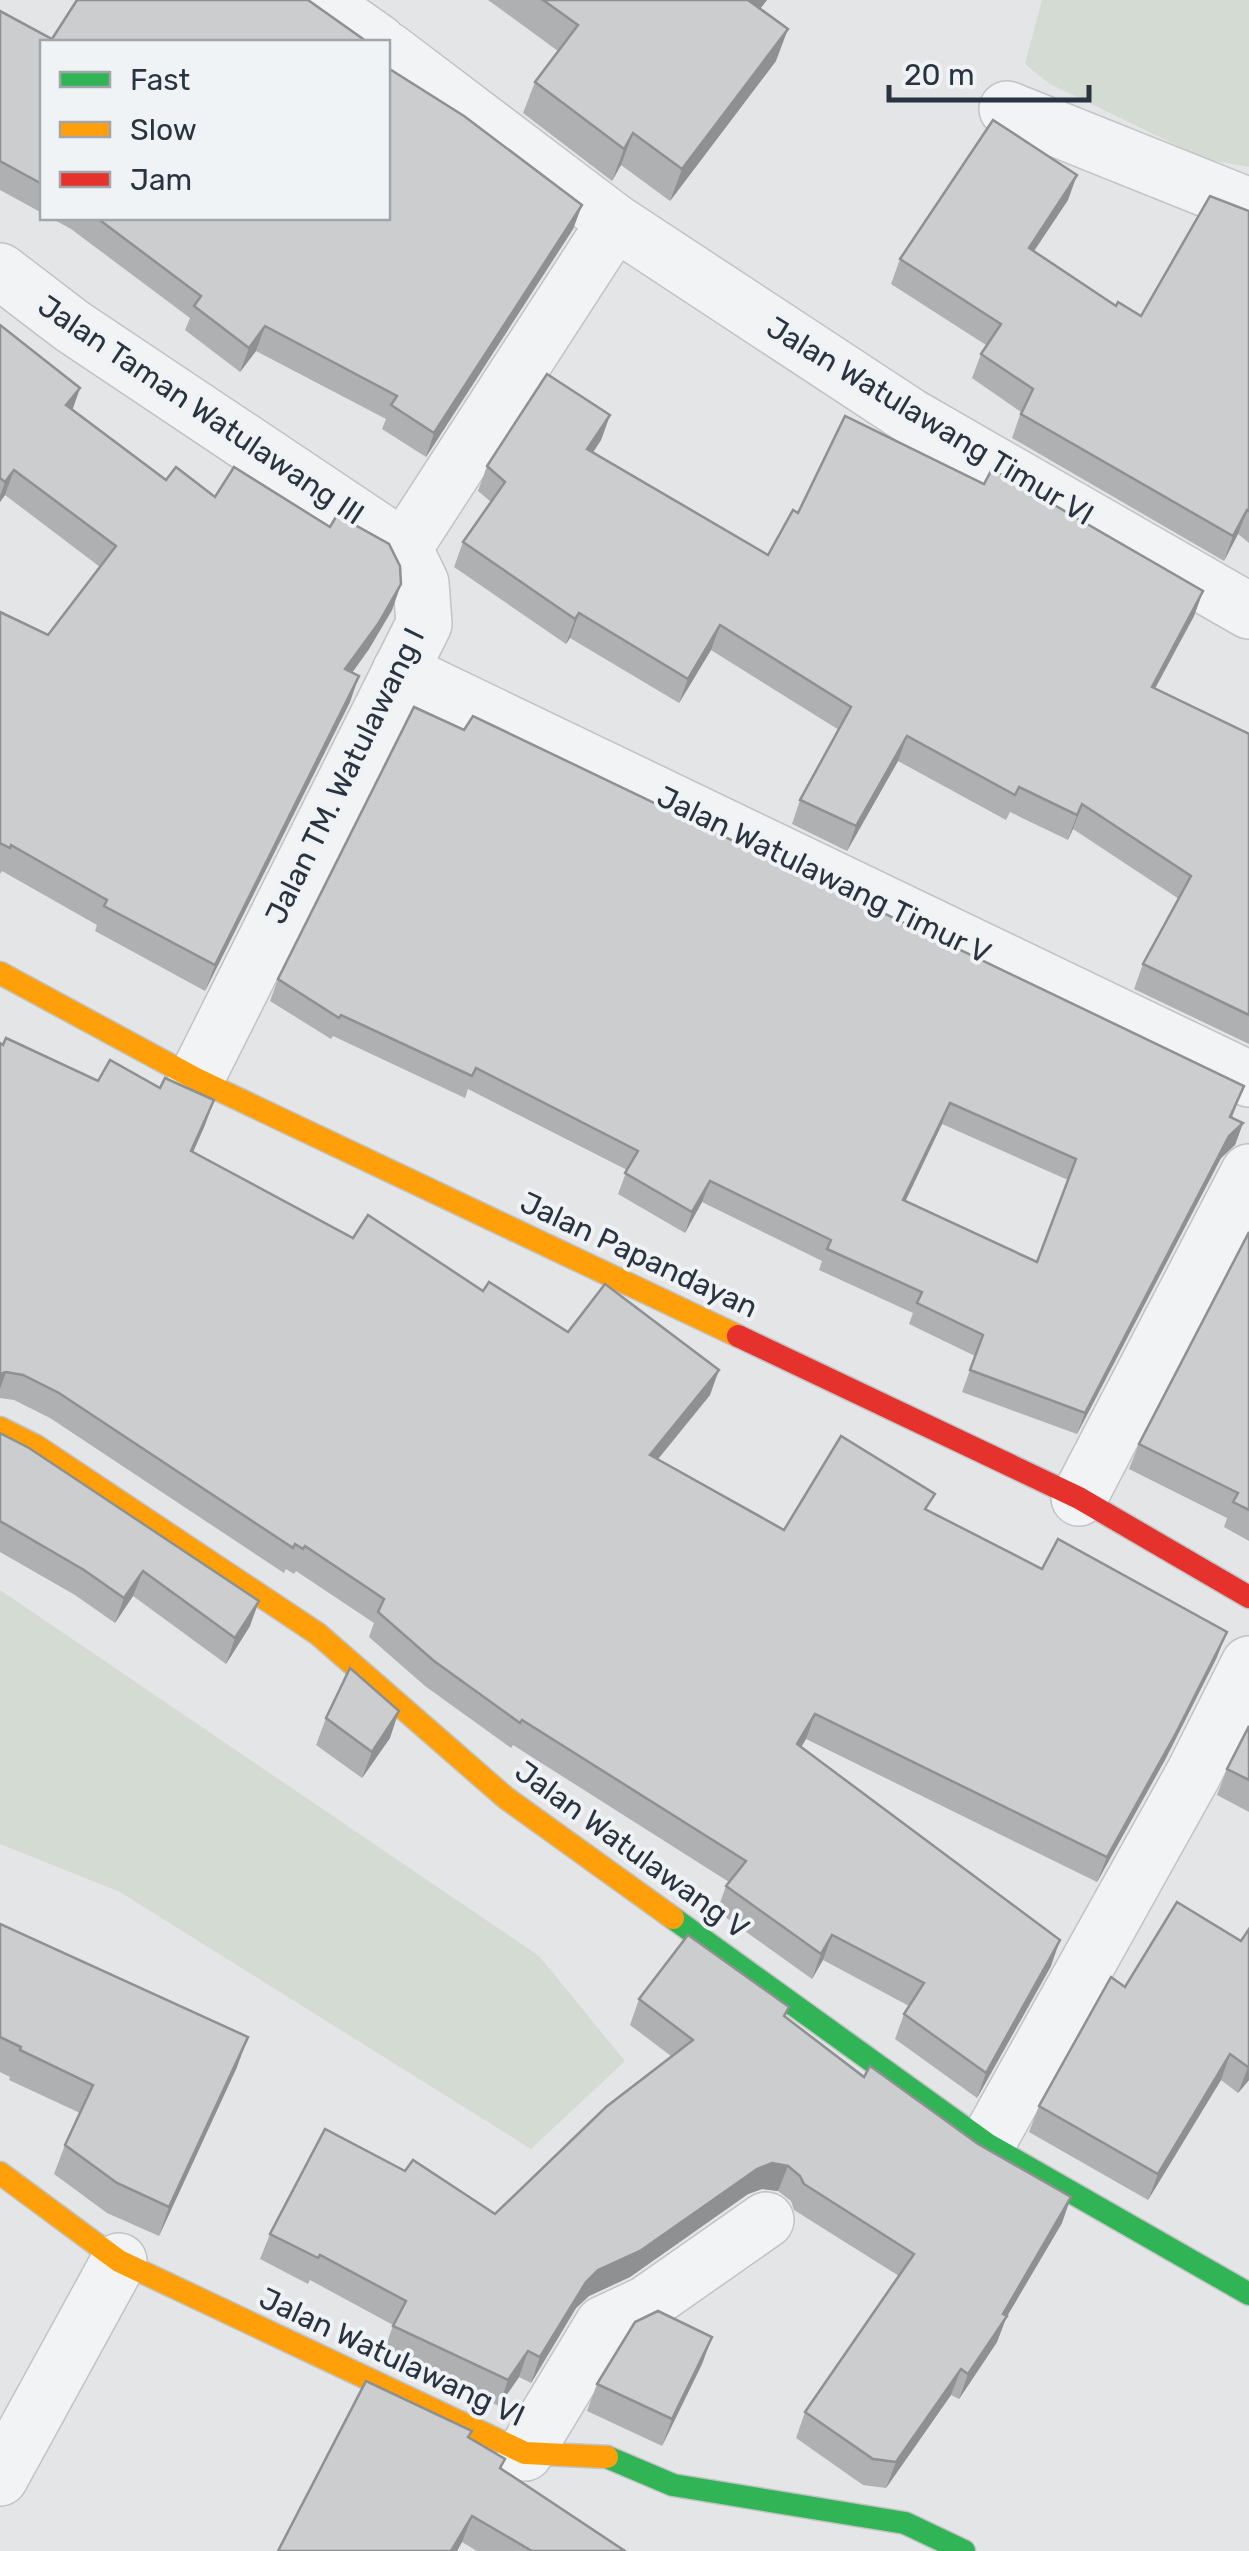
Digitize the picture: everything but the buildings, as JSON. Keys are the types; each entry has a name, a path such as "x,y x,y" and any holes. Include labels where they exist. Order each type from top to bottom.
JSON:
{"street":[{"path":"318,0 375,40"},
{"name":"Jalan Watulawang Timur VI","path":"390,52 615,222 910,416 1249,611"},
{"path":"1007,108 1249,206"},
{"path":"404,548 615,222"},
{"name":"Jalan Taman Watulawang III","path":"0,272 72,326 404,548"},
{"name":"Jalan TM. Watulawang I","path":"196,1079 424,624 420,583 404,548"},
{"name":"Jalan Watulawang Timur V","path":"400,671 1249,1079"},
{"name":"Jalan Papandayan","path":"0,973 196,1079 1078,1498 1249,1597"},
{"path":"1078,1498 1249,1172"},
{"name":"Jalan Watulawang V","path":"0,1428 36,1446 318,1634 506,1798 987,2144 1249,2294"},
{"path":"987,2144 1194,1773 1249,1664"},
{"name":"Jalan Watulawang VI","path":"0,2173 119,2260 525,2453 601,2454 672,2485 905,2523 964,2551"},
{"path":"525,2453 603,2324 646,2304 766,2220"},
{"path":"0,2478 119,2260"}],"shaded area":[{"path":"1042,0 1249,0 1249,167 1205,159 1050,84 1025,64"},
{"path":"0,1590 539,1956 625,2061 531,2149 120,1892 0,1844"}],"traffic: fast":[{"path":"673,1918 987,2144 1249,2294"},
{"path":"607,2457 673,2485 905,2523 964,2551"}],"traffic: slow":[{"path":"0,973 196,1079 738,1336"},
{"path":"0,1428 36,1446 318,1634 506,1798 673,1918"},
{"path":"0,2173 119,2261 525,2453 607,2457"}],"traffic: jam":[{"path":"738,1336 1079,1498 1249,1597"}]}
